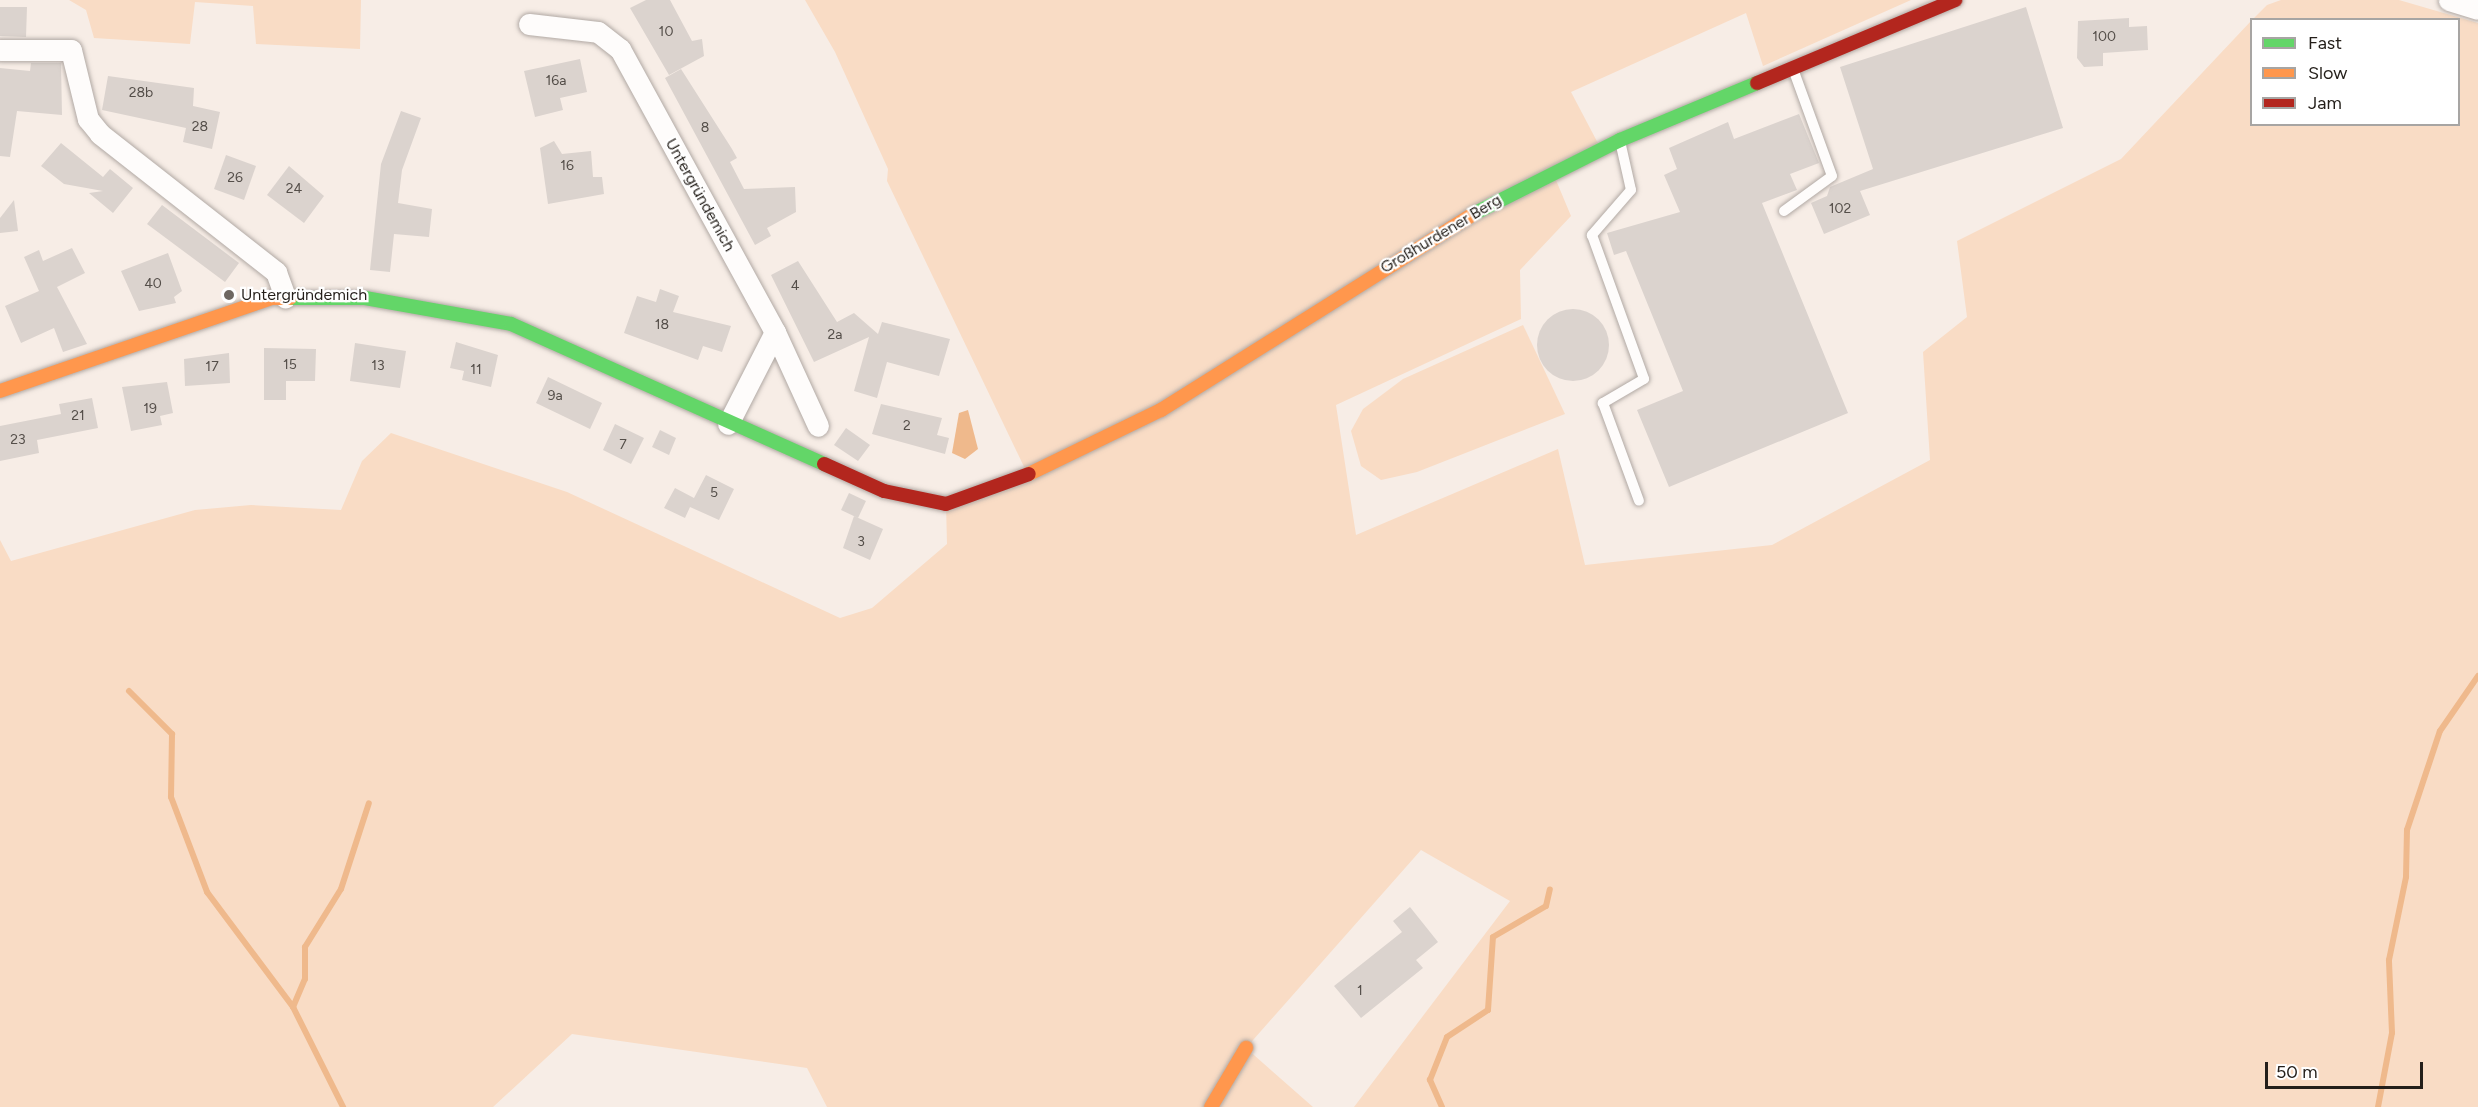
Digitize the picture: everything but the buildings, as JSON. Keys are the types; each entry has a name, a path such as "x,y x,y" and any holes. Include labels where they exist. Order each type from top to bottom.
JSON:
{"street":[{"name":"Großhurdener Berg","path":"728,424 884,490 946,504 1028,475 1161,411 1493,201 1620,140 1792,66 1955,0"},
{"path":"2450,0 2478,9"},
{"name":"Untergründemich","path":"529,24 598,32 620,49 775,332 818,426"},
{"path":"0,51 71,50 88,119 100,134 276,272 285,297"},
{"path":"0,391 209,317 285,297 365,298 511,324 728,424 775,332"},
{"path":"1211,1107 1246,1048"}],"lane":[{"path":"1784,211 1832,176 1792,66"},
{"path":"1620,140 1631,190 1592,235 1644,379 1603,403 1639,501"}],"shaded area":[{"path":"69,0 361,0 360,49 256,44 253,6 195,2 190,44 94,38 86,10"},
{"path":"805,0 1911,0 1763,66 1746,13 1571,92 1601,149 1553,173 1571,216 1520,270 1521,319 1336,405 1356,535 1558,449 1585,565 1772,545 1930,460 1923,352 1967,317 1957,241 2121,159 2250,22 2250,126 2460,126 2460,18 2254,18 2267,5 2281,0 2399,0 2478,23 2478,1107 1354,1107 1510,901 1421,850 1246,1048 1313,1107 827,1107 807,1068 572,1034 493,1107 0,1107 0,540 11,561 195,510 251,505 341,510 362,461 391,433 567,492 840,618 872,608 947,544 946,504 1028,475 887,181 888,169 835,52"},
{"path":"1523,325 1565,414 1417,472 1381,480 1361,466 1351,431 1363,409 1403,379"},
{"path":"968,410 978,449 965,459 952,453 959,413"}],"waterway":[{"path":"2378,1107 2392,1033 2389,960 2406,877 2407,830 2440,731 2478,676"},
{"path":"129,691 172,734 171,797 207,892 293,1007 343,1107"},
{"path":"293,1007 305,979 305,947 341,889 369,803"},
{"path":"1442,1107 1430,1080 1447,1037 1488,1010 1493,937 1546,906 1550,889"}],"traffic: fast":[{"path":"1473,214 1620,140 1757,83"},
{"path":"290,298 365,298 511,324 824,464"}],"traffic: slow":[{"path":"1029,474 1161,410 1473,214"},
{"path":"0,391 271,298 290,298"},
{"path":"1211,1107 1246,1048"}],"traffic: jam":[{"path":"1757,83 1955,0"},
{"path":"824,464 884,491 946,504 1029,474"}],"place":[{"name":"Untergründemich","path":"229,295"}]}
